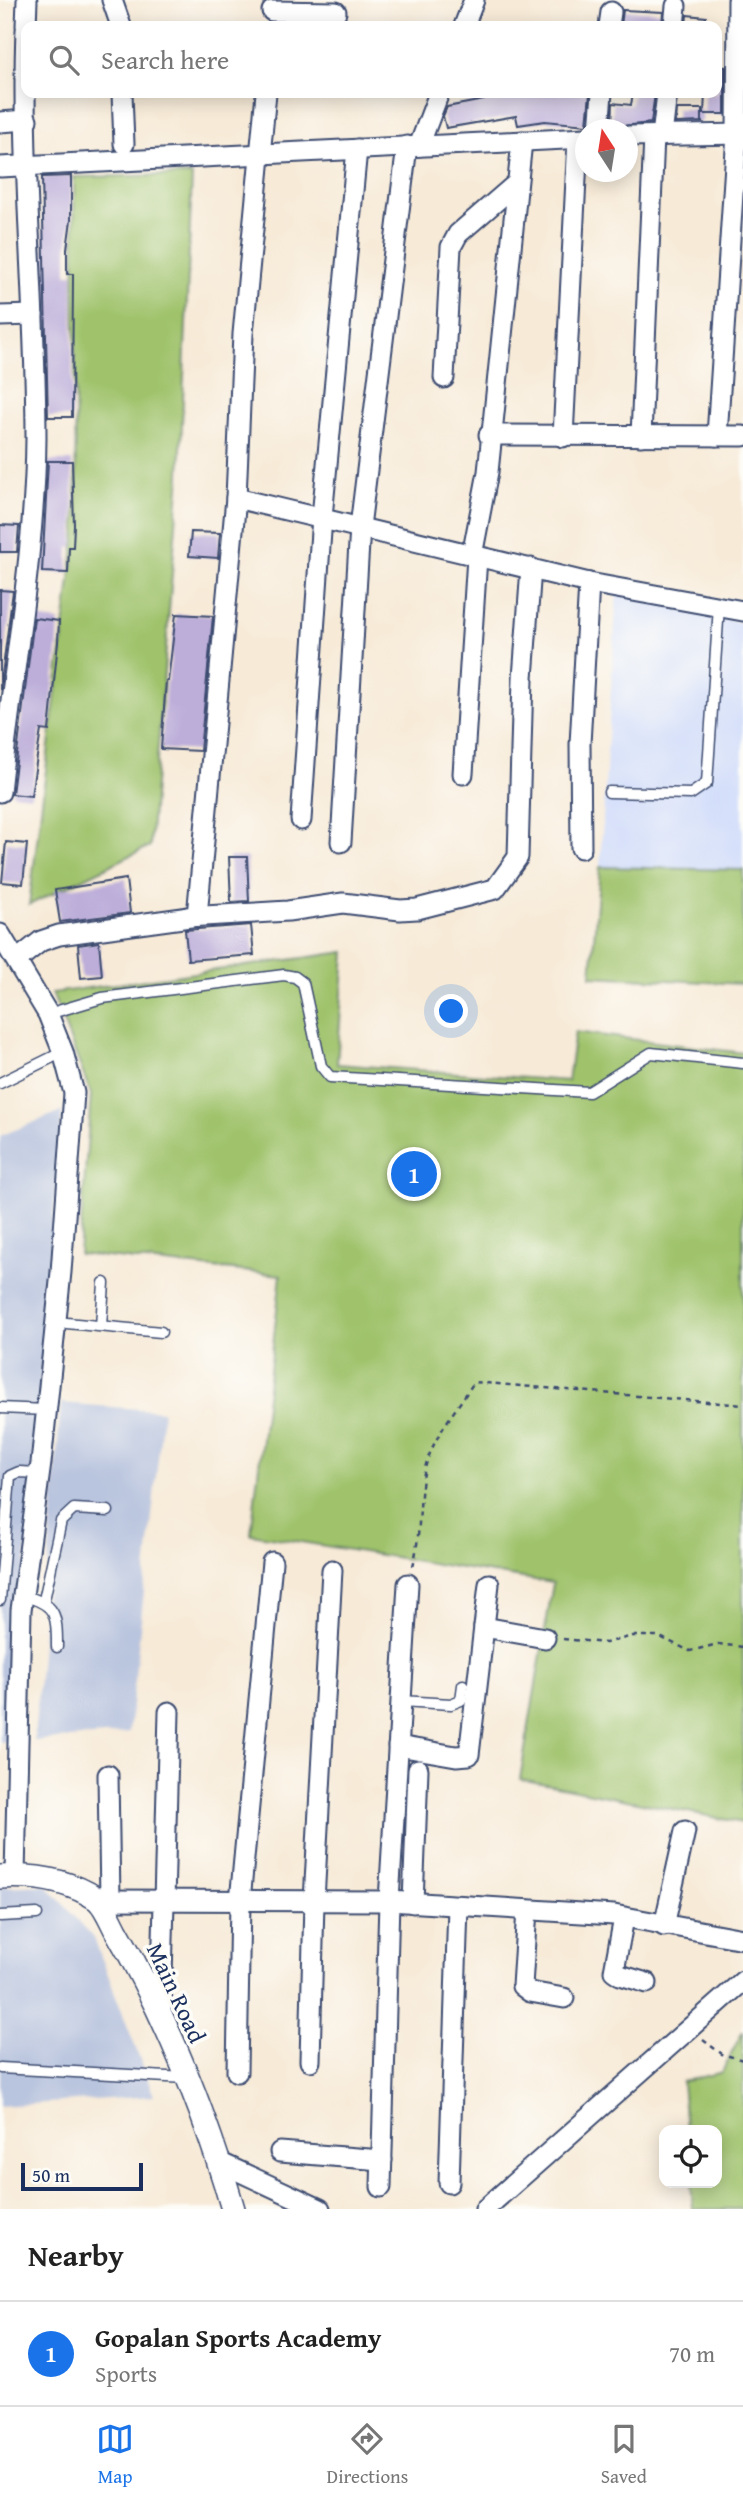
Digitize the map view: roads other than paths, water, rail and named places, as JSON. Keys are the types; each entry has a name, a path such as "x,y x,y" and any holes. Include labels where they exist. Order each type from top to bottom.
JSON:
{"street":[{"path":"26,21 27,0"},
{"path":"112,0 119,21"},
{"path":"466,21 474,0"},
{"path":"717,436 740,134 738,0"},
{"path":"674,21 676,6"},
{"path":"272,12 336,12"},
{"path":"0,792 7,723 29,578 36,439 27,98"},
{"path":"122,98 124,144"},
{"path":"17,960 41,940 59,935 197,916 236,498 243,334 266,98"},
{"path":"341,842 360,527 413,146 437,98"},
{"path":"600,119 602,98"},
{"path":"641,436 658,136 666,98"},
{"path":"0,122 27,120"},
{"path":"638,136 740,134"},
{"path":"0,167 575,139"},
{"path":"463,774 475,556 485,494 489,435 522,141"},
{"path":"302,820 322,517 357,149"},
{"path":"562,437 579,182"},
{"path":"444,378 451,247 458,233 517,183"},
{"path":"0,316 33,315"},
{"path":"489,435 743,436"},
{"path":"236,498 589,583 743,611"},
{"path":"187,917 288,911 343,903 400,910 417,909 495,889 518,857 523,678 531,568"},
{"path":"581,848 580,744 589,583"},
{"path":"0,934 48,1014 63,1052 74,1093 56,1322 23,1596 7,1877 60,1881 105,1900 389,1901 624,1918 743,1937"},
{"path":"237,2072 240,1901 272,1562"},
{"path":"310,2060 314,1901 332,1570"},
{"path":"381,2187 389,1901 408,1584"},
{"path":"398,1746 456,1756 469,1755 489,1584"},
{"path":"484,1626 545,1638"},
{"path":"161,2018 169,1712"},
{"path":"413,1903 418,1769"},
{"path":"105,1900 108,1775"},
{"path":"664,1926 685,1830"},
{"name":"Main Road","path":"105,1900 186,2078 219,2162 233,2209"},
{"path":"449,2183 458,1906"},
{"path":"527,1910 522,1986 530,1992 564,1998"},
{"path":"624,1918 614,1970 620,1975 647,1983"},
{"path":"485,2209 743,1981"},
{"path":"281,2152 382,2160"},
{"path":"219,2162 320,2209"}],"lane":[{"path":"609,792 691,794 707,783 719,606"},
{"path":"48,1014 102,998 284,975 295,977 303,983 321,1066 330,1077 589,1092 651,1053 743,1063"},
{"path":"0,1083 63,1052"},
{"path":"101,1326 104,1283"},
{"path":"56,1322 161,1332"},
{"path":"0,1408 46,1410"},
{"path":"0,1600 10,1476 19,1472 39,1474"},
{"path":"44,1600 61,1521 74,1510 108,1511"},
{"path":"23,1596 44,1600 52,1609 57,1625 57,1647"},
{"path":"401,1701 451,1704 461,1700 463,1685"},
{"path":"0,1916 37,1914"},
{"path":"0,2068 186,2078"}],"place":[{"name":"Gopalan Sports Academy","path":"414,1174"}]}
